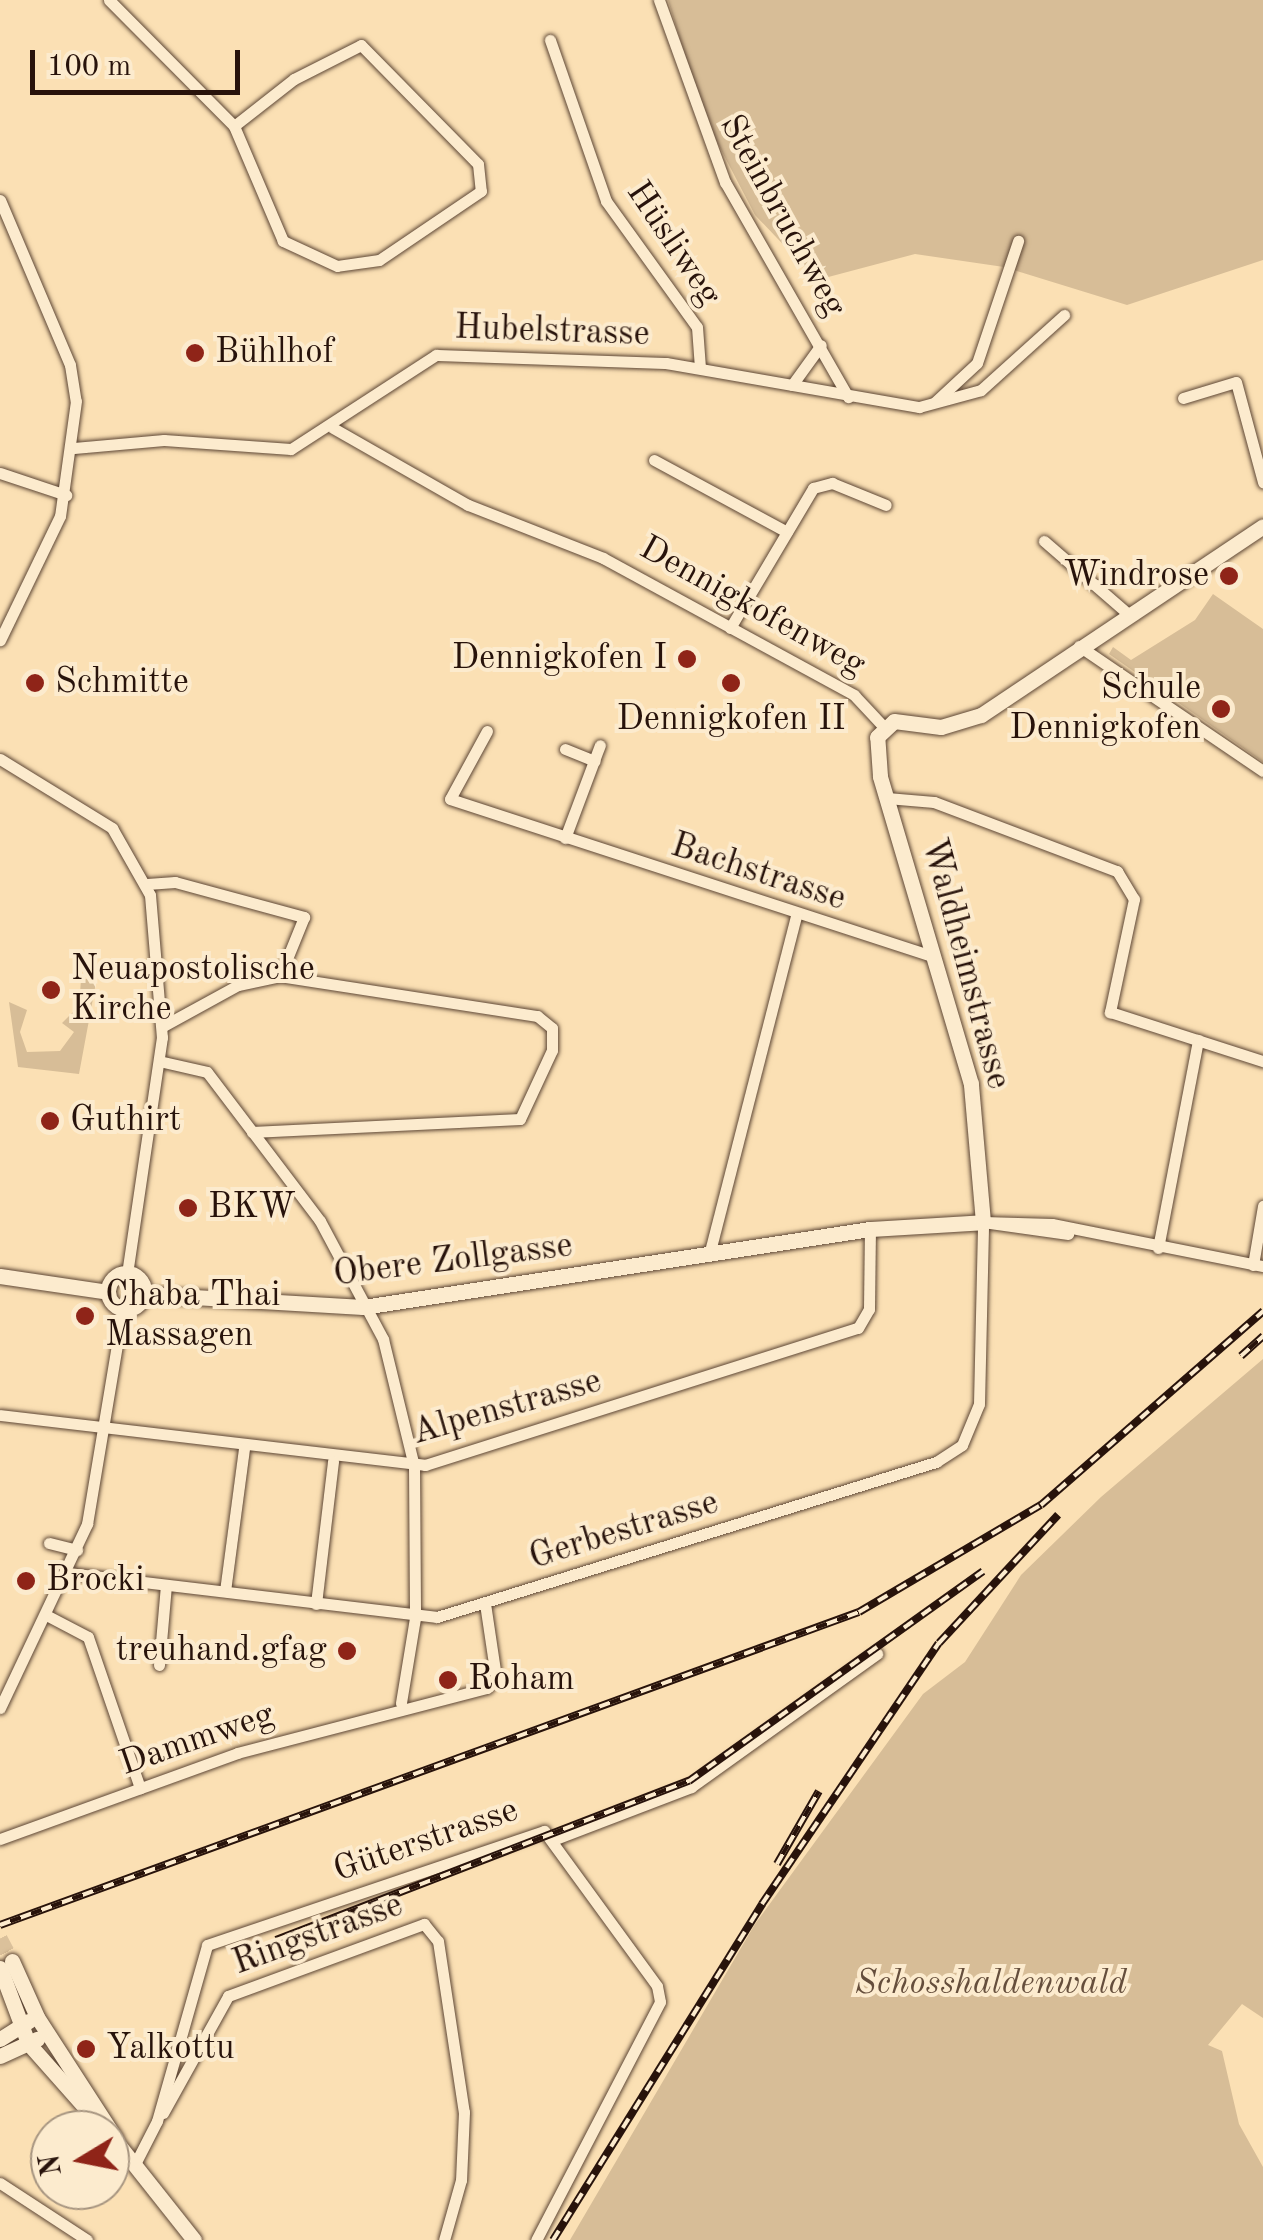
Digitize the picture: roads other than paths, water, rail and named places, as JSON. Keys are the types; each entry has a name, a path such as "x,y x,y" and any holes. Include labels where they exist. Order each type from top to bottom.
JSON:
{"street":[{"path":"109,0 234,126 284,241 337,266 379,260 480,190 478,164 361,45 294,79 234,126"},
{"name":"Steinbruchweg","path":"659,0 726,182 848,397"},
{"name":"Hüsliweg","path":"550,40 606,201 697,326 700,368"},
{"path":"0,200 65,352 74,448 66,495 0,640"},
{"path":"935,402 977,363 1018,241"},
{"name":"Hubelstrasse","path":"74,448 164,440 278,452 334,428 358,399 436,356 700,368 897,408 982,390 1064,315"},
{"name":"Steinbruchweg","path":"792,384 821,345"},
{"path":"1184,398 1236,382 1263,482"},
{"name":"Dennigkofenweg","path":"334,428 468,505 603,558 854,695 883,726 965,722 1126,612 1263,526"},
{"path":"654,460 787,532"},
{"path":"0,473 66,495"},
{"path":"730,628 821,483 886,505"},
{"path":"1044,541 1126,612"},
{"path":"1080,646 1263,771"},
{"name":"Waldheimstrasse","path":"883,726 875,745 886,798 970,1084 984,1222"},
{"name":"Bachstrasse","path":"487,731 450,798 796,916 935,956"},
{"path":"565,838 600,745"},
{"path":"565,749 594,760"},
{"path":"0,759 112,828 147,884 162,1026 159,1061 128,1274 108,1292"},
{"path":"886,798 934,802 1117,871 1134,898 1106,1004 1263,1061"},
{"path":"147,884 175,882 304,916 280,976"},
{"path":"709,1255 796,916"},
{"path":"162,1026 238,985 280,976 537,1016 552,1028 552,1050 520,1119 252,1132"},
{"path":"1158,1248 1198,1040"},
{"path":"159,1061 201,1067 252,1132 336,1248 395,1374 414,1466 415,1618 409,1692 400,1704"},
{"path":"1260,1266 1263,1206"},
{"name":"Obere Zollgasse","path":"143,1294 363,1308 870,1229 984,1222 1002,1216 1072,1233 1260,1266"},
{"name":"Gerbestrasse","path":"68,1573 415,1618 485,1603 949,1456 978,1404 984,1222"},
{"name":"Alpenstrasse","path":"0,1416 333,1461 414,1466 858,1328 869,1309 870,1229"},
{"path":"122,1309 143,1294 128,1274"},
{"path":"0,1276 108,1292 122,1309 106,1431 77,1550 0,1708"},
{"path":"225,1592 244,1448"},
{"path":"316,1604 333,1461"},
{"path":"49,1543 77,1550"},
{"path":"158,1665 166,1584"},
{"name":"Dammweg","path":"0,1839 140,1788 400,1704 494,1683 485,1603"},
{"path":"48,1616 88,1637 140,1788"},
{"path":"553,1840 691,1786 877,1654"},
{"name":"Güterstrasse","path":"135,2164 158,2121 207,1945 536,1832 553,1840 660,2002 536,2240"},
{"name":"Ringstrasse","path":"158,2121 228,1996 424,1924 438,1941 464,2112 462,2180 444,2240"},
{"path":"6,1964 95,2110"},
{"path":"6,1964 20,2026 32,2046 89,2110"},
{"path":"0,2039 36,2017"},
{"path":"0,2056 32,2046 47,2034"},
{"path":"130,2158 188,2238"},
{"path":"0,2183 88,2240"}],"tunnel":[{"path":"0,1938 12,1961"}],"railway":[{"path":"0,1925 859,1612 1041,1505 1263,1311"},
{"path":"1241,1356 1263,1336"},
{"path":"553,2240 762,1904 939,1643 1058,1515"},
{"path":"276,1940 689,1781 983,1571"},
{"path":"777,1864 819,1791"}],"place":[{"name":"Bühlhof","path":"195,353"},
{"name":"Windrose","path":"1229,576"},
{"name":"Dennigkofen I","path":"687,659"},
{"name":"Schmitte","path":"35,683"},
{"name":"Dennigkofen II","path":"731,683"},
{"name":"Schule Dennigkofen","path":"1221,709"},
{"name":"Neuapostolische Kirche","path":"51,990"},
{"name":"Guthirt","path":"50,1121"},
{"name":"BKW","path":"188,1208"},
{"name":"Chaba Thai Massagen","path":"85,1316"},
{"name":"Brocki","path":"26,1581"},
{"name":"treuhand.gfag","path":"347,1651"},
{"name":"Roham","path":"448,1680"},
{"name":"Yalkottu","path":"86,2049"}],"park label":[{"name":"Schosshaldenwald","path":"991,1984"}]}
